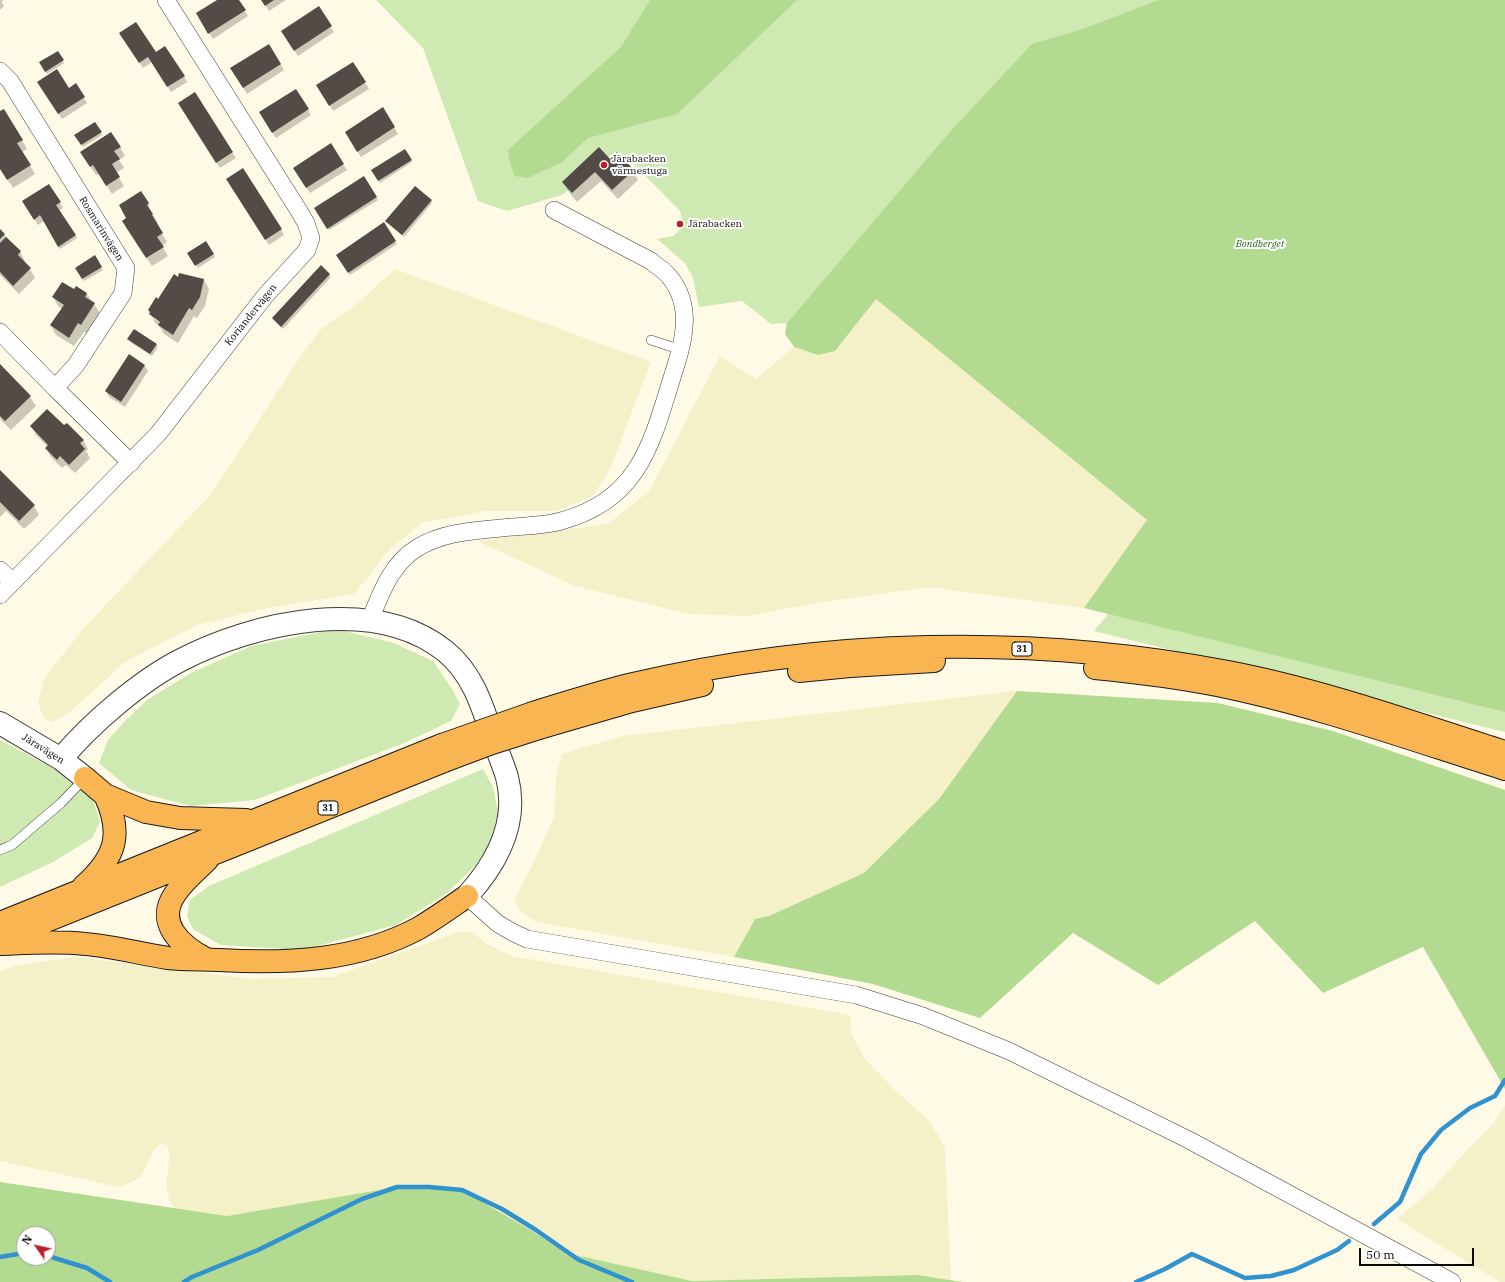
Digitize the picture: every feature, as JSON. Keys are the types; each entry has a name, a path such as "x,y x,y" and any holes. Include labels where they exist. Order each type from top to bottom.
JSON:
{"highway":[{"name":"31","path":"0,923 255,820 443,753 492,743 536,720 635,684 706,669 833,652 894,648 974,647 1074,651 1133,657 1229,672 1327,696 1505,752"},
{"name":"31","path":"536,720 731,680 850,666 927,662 980,662 1090,668 1139,673 1217,686 1323,712 1505,769"},
{"name":"31","path":"0,939 213,854 443,753"},
{"path":"85,778 105,795 134,808 164,816 200,819 255,820"},
{"path":"79,890 101,868 110,856 114,844 114,820 105,795"},
{"path":"207,959 191,951 182,944 174,934 170,924 168,912 174,894 213,854"},
{"path":"0,944 55,942 105,946 168,958 262,962 290,961 348,954 396,939 418,928 467,896"}],"street":[{"name":"Koriandervägen","path":"0,594 158,434 265,296 307,250 311,238 306,223 299,211 166,0"},
{"name":"Rosmarinvägen","path":"0,71 10,81 126,268 123,293 76,365 55,388"},
{"path":"370,620 384,586 392,573 402,560 416,548 436,538 460,532 560,522 584,514 603,504 620,490 635,472 650,446 681,350 685,330 685,315 680,297 673,282 665,272 651,261 554,210"},
{"path":"0,332 131,463"},
{"path":"0,570 12,582"},
{"path":"61,759 80,737 124,699 151,679 180,660 218,643 255,631 296,623 330,619 370,620 413,632 446,651 459,664 470,679 478,693 507,778 510,800 506,835 498,854 480,881 467,896 497,923 512,932 527,938 856,995 923,1016 1009,1051 1189,1140 1452,1282"},
{"name":"Järavägen","path":"0,723 61,759 85,778"}],"lane":[{"path":"651,340 681,350"},
{"path":"0,850 12,845 61,803 85,778"}],"shaded area":[{"path":"395,269 651,362 610,469 593,496 556,511 485,511 422,523 391,548 354,594 267,608 197,625 125,662 71,711 53,722 44,718 38,703 44,679 82,630 211,494 302,354 323,327 350,310"},
{"path":"876,298 1148,521 1084,608 929,587 817,603 747,616 688,614 575,586 477,541 608,524 649,491 720,356 756,379 794,347 818,355 835,351"},
{"path":"1017,691 939,799 864,873 769,916 755,919 734,957 536,922 521,912 514,901 534,862 554,817 556,778 562,754 622,736"},
{"path":"471,931 488,945 512,956 850,1015 852,1035 865,1059 895,1090 930,1122 945,1147 951,1280 917,1275 692,1281 571,1254 462,1190 397,1187 227,1216 175,1208 170,1203 166,1184 170,1155 167,1145 161,1144 154,1150 141,1177 120,1187 0,1161 0,972 13,966 76,957 250,979 332,977 456,933"},
{"path":"1505,1106 1505,1282 1500,1282 1397,1219 1432,1189 1464,1153 1493,1124"}],"green space":[{"name":"Bondberget","path":"376,0 1505,0 1505,732 1094,631 1201,503 848,252 787,323 771,324 742,301 699,307 693,278 685,263 657,239 673,236 684,226 680,211 629,159 616,151 562,195 507,211 478,201 423,48"},
{"path":"650,0 797,0 677,114 588,138 562,162 528,178 515,176 510,163 508,150 621,47"},
{"name":"Bondberget","path":"1159,0 1505,0 1505,712 1084,608 1147,520 876,299 835,351 818,355 794,347 785,334 787,323 949,133 1032,44 1080,30"},
{"path":"336,629 394,643 433,661 452,689 460,704 451,721 404,743 255,800 191,806 131,790 99,763 108,740 125,721 147,700 191,673 251,646"},
{"path":"1017,691 1218,703 1333,731 1505,790 1505,1089 1423,947 1323,993 1255,921 1158,985 1073,933 980,1018 873,984 734,957 755,919 769,916 864,873 939,799"},
{"path":"0,740 51,767 93,800 100,822 92,838 53,862 0,887"},
{"path":"483,769 493,787 498,812 491,842 476,865 446,894 396,925 302,950 221,945 193,929 187,916 190,900 209,886"},
{"path":"0,1182 227,1216 397,1187 462,1190 571,1254 692,1281 917,1275 963,1282 0,1282"}],"building":[{"path":"217,0 239,0 246,10 208,34 196,13"},
{"path":"261,0 274,0 265,6"},
{"path":"319,6 332,26 294,51 281,31"},
{"path":"136,22 156,52 165,46 185,76 167,87 148,57 139,63 119,33"},
{"path":"269,44 281,64 243,88 230,68"},
{"path":"58,51 64,60 45,72 39,62"},
{"path":"353,62 366,82 329,106 316,85"},
{"path":"57,69 69,88 76,83 85,97 58,114 37,82"},
{"path":"296,89 309,109 272,133 259,112"},
{"path":"195,92 233,152 216,163 178,103"},
{"path":"383,107 395,127 357,152 345,132"},
{"path":"4,109 23,140 17,143 31,165 7,180 0,169 0,111"},
{"path":"95,122 102,132 81,145 74,135"},
{"path":"111,132 121,147 114,151 120,159 112,164 120,177 106,186 93,165 90,167 80,152"},
{"path":"331,143 344,164 306,188 293,168"},
{"name":"Järabacken värmestuga","path":"599,147 610,159 617,152 634,170 612,190 595,172 572,193 562,182"},
{"path":"405,149 412,160 378,181 371,170"},
{"path":"243,168 282,229 265,240 226,179"},
{"path":"364,176 377,197 327,229 314,208"},
{"path":"49,184 61,202 56,205 76,235 58,247 40,215 34,220 22,201"},
{"path":"415,186 432,200 402,235 385,221"},
{"path":"141,191 149,203 147,205 163,233 157,237 164,247 146,258 122,221 126,218 119,205"},
{"path":"384,222 396,241 348,273 336,255"},
{"path":"0,229 5,234 0,239"},
{"path":"6,237 21,251 18,255 31,268 13,286 0,272 0,243"},
{"path":"206,241 214,254 195,266 187,253"},
{"path":"95,255 102,267 82,279 75,268"},
{"path":"321,265 330,274 281,327 272,318"},
{"path":"179,273 204,279 200,297 192,310 189,308 173,335 158,325 160,322 149,314 150,312 148,310 156,297 158,299 174,274 178,277"},
{"path":"62,282 74,289 76,286 87,293 85,297 95,303 81,325 78,323 69,338 50,325 64,305 52,297"},
{"path":"134,329 157,344 150,354 127,339"},
{"path":"129,354 145,365 121,402 105,391"},
{"path":"0,364 31,396 5,421 0,416"},
{"path":"47,409 64,425 67,423 84,440 80,443 85,449 69,465 60,456 57,460 45,448 48,445 30,426"},
{"path":"0,470 35,505 19,521 0,502"}],"waterway":[{"path":"1374,1224 1400,1202 1421,1154 1441,1130 1470,1108 1495,1096 1505,1080"},
{"path":"184,1282 192,1277 258,1250 362,1199 397,1187 429,1187 462,1190 502,1209 536,1230 579,1260 632,1282"},
{"path":"1136,1282 1165,1269 1192,1254 1245,1278 1271,1276 1294,1270 1337,1250 1349,1241"},
{"path":"0,1257 16,1254"},
{"path":"56,1258 87,1268 110,1282"}],"place":[{"name":"Järabacken värmestuga","path":"604,165"},
{"name":"Järabacken","path":"680,224"}]}
